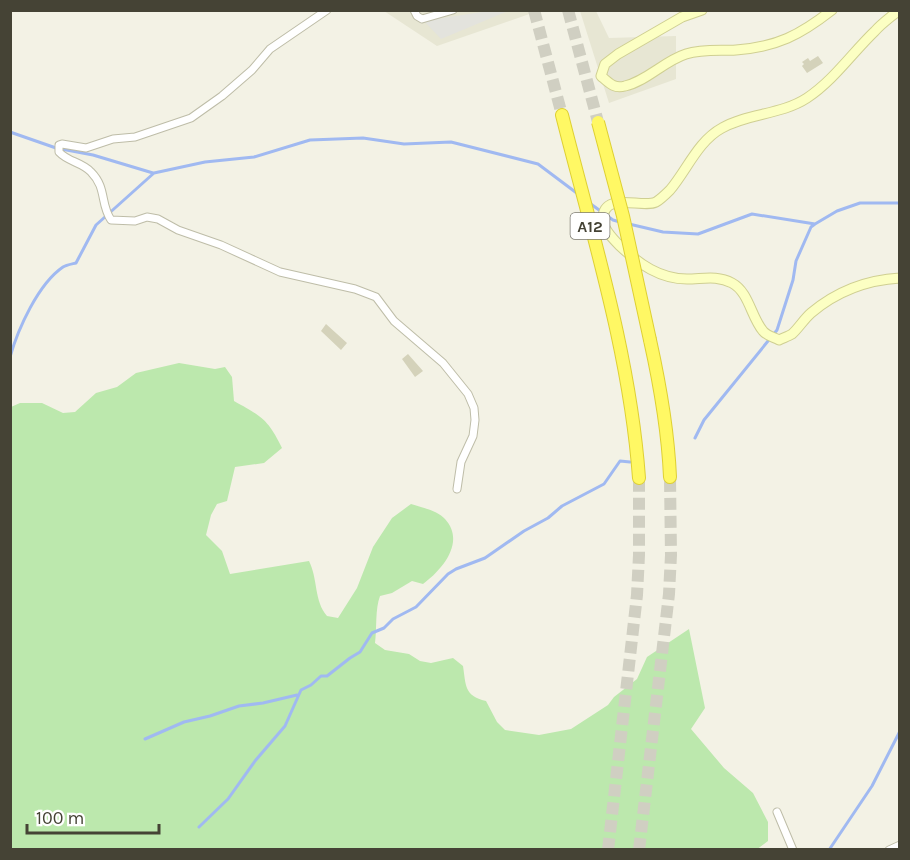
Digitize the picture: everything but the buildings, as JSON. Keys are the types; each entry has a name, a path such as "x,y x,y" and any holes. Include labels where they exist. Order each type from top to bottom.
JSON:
{"highway":[{"name":"A12","path":"562,115 618,338 633,414 639,478"},
{"name":"A12","path":"598,122 623,216 660,385 668,441 670,477"}],"street":[{"path":"327,10 277,44 222,96 191,118 135,137 112,139 86,148 59,148 72,162 92,172 103,191 105,212 111,220 135,221 147,217 158,219 178,230 221,244 280,272 355,289 376,297 394,321 443,363 468,394 474,408 473,436 461,462 457,489"},
{"path":"414,10 422,19 453,10"},
{"path":"702,10 682,17 618,54 605,64 602,76 611,86 624,87 688,53 741,49 783,41 807,30 832,10"},
{"path":"899,10 875,31 826,83 806,98 786,108 720,128 707,139 667,193 655,202 637,204 619,201 610,205 603,220 617,243 633,258 663,276 723,279 735,284 765,333 779,340 792,334 801,322 822,304 845,290 873,281 900,278"},
{"path":"777,812 793,849"},
{"path":"889,849 900,845"}],"shaded area":[{"path":"507,10 441,39 424,21 488,11"},
{"path":"384,11 538,11 437,46"},
{"path":"580,11 596,11 609,38 676,36 676,79 609,103"}],"green space":[{"path":"179,363 215,369 225,367 232,377 234,401 263,419 282,448 264,463 235,467 227,501 217,504 211,515 206,535 222,551 230,574 309,561 323,610 327,616 338,618 357,588 373,547 392,518 411,504 438,514 451,528 453,537 449,555 423,584 412,581 392,593 380,596 375,643 385,650 409,654 420,661 431,663 453,658 463,666 467,689 474,696 486,701 497,722 505,730 539,735 571,729 608,705 614,697 637,679 647,657 689,629 705,708 691,729 724,768 753,793 768,822 768,841 756,850 11,849 11,407 20,403 42,403 63,413 75,412 96,393 117,387 136,373"}],"waterway":[{"path":"10,132 56,148 93,155 153,173"},
{"path":"10,357 30,308 45,284 63,267 76,263 96,225 154,173 205,162 254,157 310,140 363,138 404,144 451,142 538,164 578,194"},
{"path":"588,202 613,220 620,222"},
{"path":"629,224 663,232 698,234 752,214 815,224 837,211 860,203 900,203"},
{"path":"695,438 704,420 777,330 793,280 796,261 811,227 815,224"},
{"path":"199,827 228,799 255,761 285,726 301,690 321,676 327,676 360,652 372,633 384,628 393,619 416,607 448,574 485,558 524,531 548,518 562,506 604,484 620,461 630,462"},
{"path":"145,739 184,722 239,706 297,695"},
{"path":"829,850 872,786 900,731"}],"tunnel":[{"path":"534,10 562,115"},
{"path":"568,10 598,122"},
{"path":"639,850 669,594 670,477"},
{"path":"608,850 637,595 639,478"}]}
